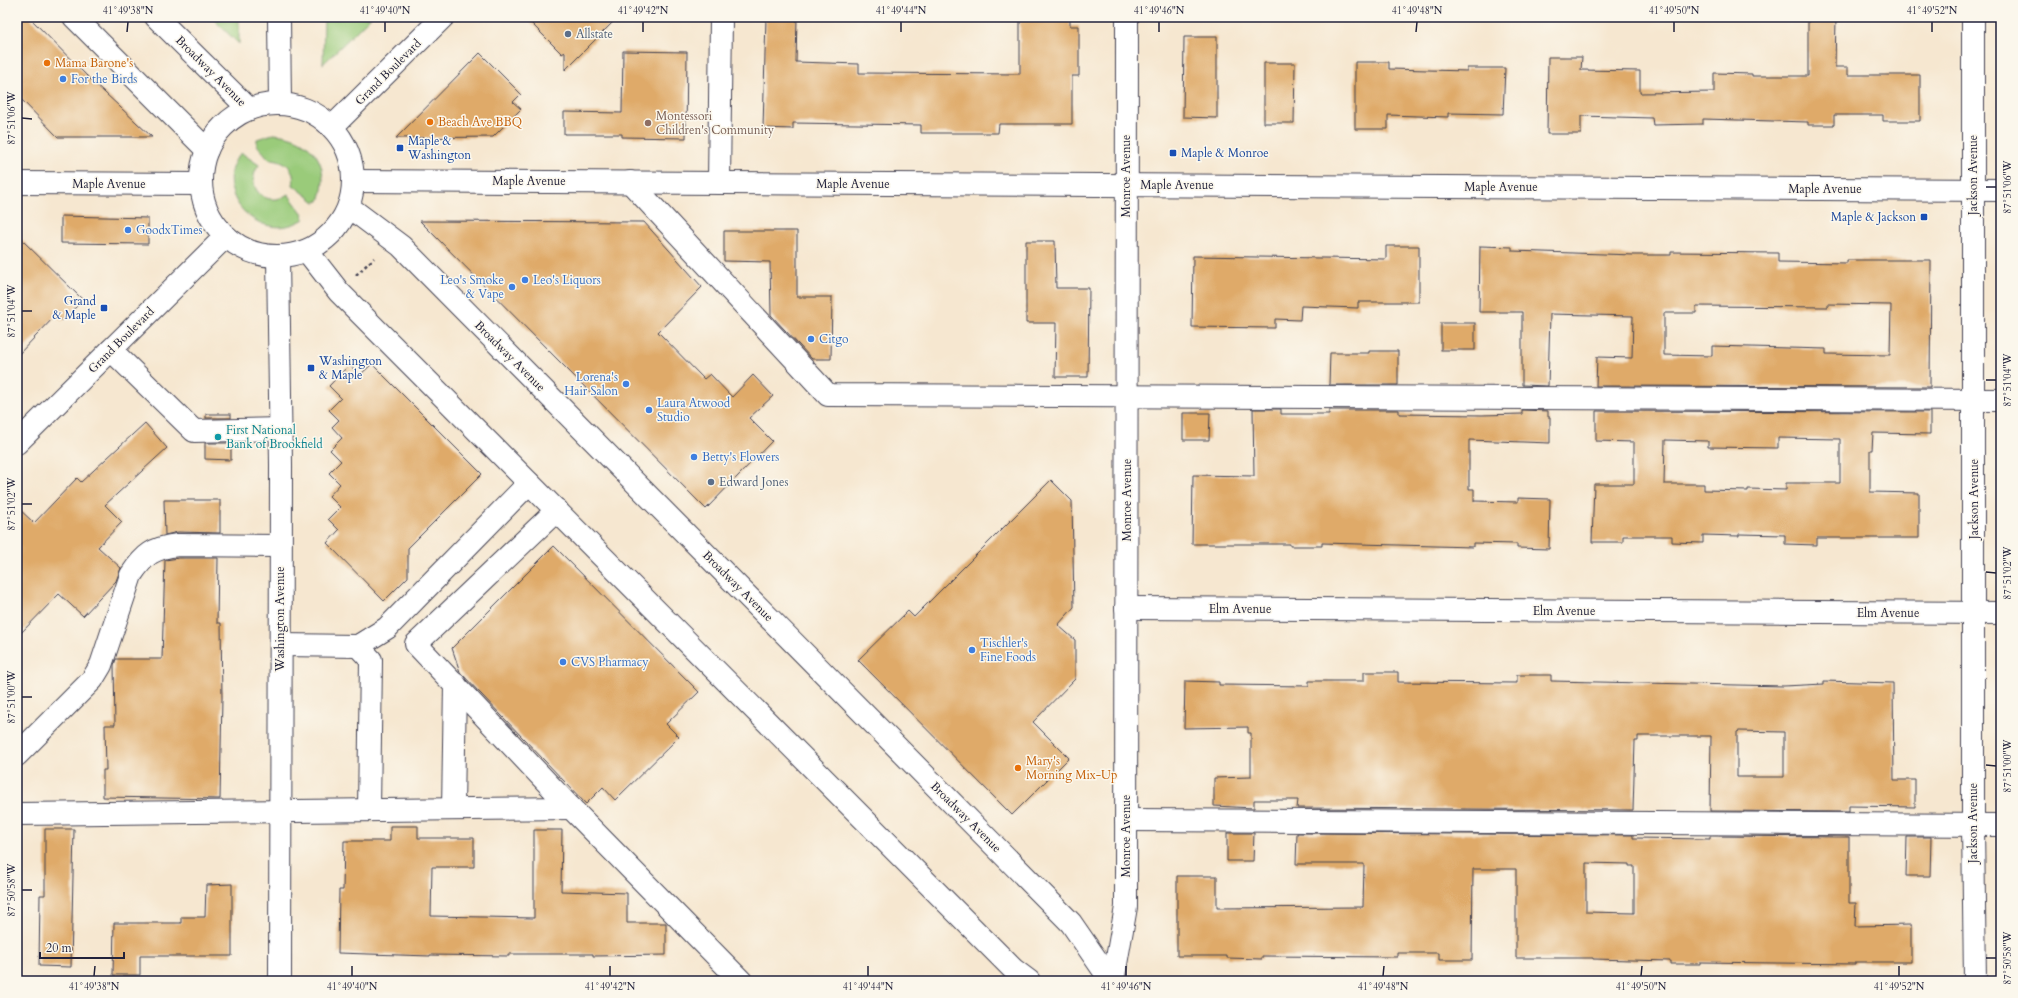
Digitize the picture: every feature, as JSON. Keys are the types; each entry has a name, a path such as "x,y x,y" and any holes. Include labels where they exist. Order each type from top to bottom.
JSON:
{"street":[{"path":"74,17 207,150"},
{"name":"Broadway Avenue","path":"156,17 249,109"},
{"path":"280,17 280,104"},
{"name":"Grand Boulevard","path":"332,127 443,17"},
{"path":"719,183 720,17"},
{"name":"Monroe Avenue","path":"1112,981 1126,907 1126,17"},
{"name":"Jackson Avenue","path":"1973,17 1973,825 1975,981"},
{"path":"280,104 299,107 317,115 332,127 344,143 351,161 354,181 349,207 339,225 325,240 308,251 293,256 278,257 259,255 241,248 225,237 212,222 204,204 200,184 201,167 207,150 217,133 231,118 249,109 264,105 280,104"},
{"name":"Maple Avenue","path":"354,181 2001,190"},
{"path":"630,182 828,395 2001,400"},
{"name":"Maple Avenue","path":"17,183 200,184"},
{"name":"Broadway Avenue","path":"349,207 401,246 1071,923 1112,981"},
{"name":"Grand Boulevard","path":"17,443 225,237"},
{"path":"308,251 338,292 1013,969 1029,981"},
{"name":"Washington Avenue","path":"278,257 281,429 280,981"},
{"path":"111,350 194,431 281,429"},
{"path":"281,645 358,646 387,628 529,483"},
{"path":"557,510 416,644 571,808 741,981"},
{"path":"17,756 92,680 101,665 131,575 139,563 150,552 163,546 178,545 280,546"},
{"name":"Elm Avenue","path":"1126,608 2001,613"},
{"path":"358,646 371,660 369,810"},
{"path":"453,809 455,684"},
{"path":"17,814 571,808"},
{"path":"1126,820 2001,825"}],"path":[{"path":"350,281 378,255"}],"green space":[{"path":"211,17 239,17 239,44"},
{"path":"324,17 371,17 323,64"},
{"path":"273,134 287,136 298,140 308,146 316,154 323,175 319,201 315,202 293,185 293,174 288,166 275,159 269,159 257,145 257,139"},
{"path":"240,154 243,154 259,165 255,173 254,181 255,188 259,193 272,199 280,198 288,194 303,214 304,219 287,226 270,226 255,220 243,210 234,198 230,183 232,168"}],"building":[{"path":"17,17 29,17 89,78 152,137 58,137 17,95"},
{"path":"525,17 618,17 565,70 565,52 562,54"},
{"path":"766,17 797,17 796,62 859,64 859,73 1020,74 1020,17 1070,17 1070,26 1079,26 1079,76 1072,76 1072,124 999,124 998,133 921,133 921,125 793,123 793,129 763,128"},
{"path":"1808,17 1836,17 1835,67 1848,67 1848,75 1920,75 1920,121 1883,121 1883,115 1834,115 1834,125 1808,125 1808,122 1703,119 1703,124 1653,125 1652,118 1581,116 1581,134 1547,134 1548,57 1582,57 1581,70 1640,71 1640,93 1714,92 1714,73 1752,74 1752,76 1808,76"},
{"path":"1184,37 1217,37 1217,118 1183,117"},
{"path":"623,51 687,52 686,138 622,137 622,134 564,134 564,112 622,113"},
{"path":"480,53 521,94 513,102 521,109 493,137 396,138"},
{"path":"1355,62 1389,62 1389,69 1467,71 1467,68 1505,68 1503,114 1448,113 1448,117 1388,115 1388,129 1355,129"},
{"path":"1264,63 1295,63 1294,123 1264,123"},
{"path":"61,216 148,218 148,244 61,243"},
{"path":"420,221 644,222 702,287 658,332 704,379 710,374 732,397 753,375 773,396 749,418 772,441 706,509"},
{"path":"724,231 797,231 797,297 832,297 831,359 812,359 771,315 770,262 724,261"},
{"path":"17,235 83,300 62,321 56,315 17,356"},
{"path":"1026,241 1055,241 1056,288 1089,288 1088,377 1055,377 1056,323 1026,323"},
{"path":"1386,246 1419,246 1419,302 1358,302 1358,308 1301,306 1300,320 1275,319 1275,328 1192,327 1193,256 1386,259"},
{"path":"1480,246 1512,247 1512,251 1634,255 1671,255 1671,252 1778,253 1778,262 1847,263 1847,260 1931,260 1930,387 1596,386 1597,357 1632,358 1633,316 1550,314 1548,386 1522,385 1522,312 1479,312","holes":["1828,304 1891,305 1890,355 1826,354 1826,349 1712,346 1712,356 1664,355 1664,313 1696,313 1696,306 1828,307"]},
{"path":"1441,323 1475,323 1475,350 1441,350"},
{"path":"1369,351 1398,351 1398,385 1329,385 1330,353 1369,353"},
{"name":"First National Bank of Brookfield","path":"372,364 482,474 408,548 408,577 384,601 327,543 339,530 328,519 340,507 329,496 340,484 329,473 341,461 330,450 342,438 332,427 339,420 329,410 341,398 329,386 349,365 360,375"},
{"path":"1253,409 1281,409 1281,414 1329,414 1329,410 1399,410 1399,414 1482,415 1522,414 1522,410 1548,411 1548,417 1550,417 1550,443 1469,440 1469,489 1474,489 1474,501 1518,502 1518,498 1550,499 1549,549 1517,548 1517,544 1473,543 1473,547 1322,543 1322,546 1290,546 1290,544 1192,544 1193,475 1254,476"},
{"path":"1596,411 1930,412 1930,434 1873,433 1872,450 1870,450 1870,492 1919,493 1919,538 1817,538 1817,545 1785,544 1785,535 1739,534 1739,536 1703,535 1703,543 1672,542 1672,536 1623,536 1623,542 1592,542 1594,484 1634,484 1634,442 1596,441","holes":["1778,438 1840,439 1840,483 1786,483 1786,490 1748,489 1748,491 1704,490 1704,484 1664,484 1665,440 1708,441 1708,447 1778,448"]},
{"path":"1183,413 1210,413 1209,440 1183,440"},
{"path":"206,414 231,414 231,418 206,418"},
{"path":"145,423 167,448 105,505 122,522 98,547 121,568 116,581 83,616 59,594 17,637 17,507 34,523 77,478 81,482"},
{"path":"205,443 231,443 231,460 205,459"},
{"name":"Tischler's Fine Foods","path":"1051,480 1072,501 1074,607 1058,625 1075,640 1075,679 1033,722 1069,758 1012,815 858,660 908,611 914,617"},
{"path":"164,500 220,500 220,533 178,532 165,535"},
{"name":"CVS Pharmacy","path":"554,546 699,692 666,724 679,737 615,800 603,787 586,804 460,672 452,648"},
{"path":"179,558 218,558 217,623 221,623 222,698 220,799 103,797 103,770 106,770 105,725 115,725 114,665 116,659 162,659 165,560"},
{"path":"1364,672 1398,672 1398,682 1517,683 1517,675 1551,675 1551,681 1784,686 1824,684 1824,681 1893,683 1894,780 1915,780 1915,807 1849,806 1849,812 1710,811 1711,736 1638,736 1638,741 1635,741 1633,810 1297,808 1298,800 1254,800 1254,808 1214,806 1214,778 1251,777 1251,733 1248,733 1248,727 1184,728 1185,681 1219,682 1219,685 1309,686 1309,681 1364,681","holes":["1737,732 1784,732 1784,777 1737,777"]},
{"path":"390,826 418,826 418,838 474,838 474,867 432,867 431,916 534,918 534,830 562,830 561,891 627,893 627,923 666,923 666,955 593,956 593,954 509,954 509,956 430,956 338,953 339,890 343,890 344,841 390,841"},
{"path":"45,829 74,829 71,967 39,966 40,895 45,895"},
{"path":"1227,833 1254,833 1253,861 1227,861"},
{"path":"1297,833 1633,835 1633,838 1710,839 1710,836 1849,837 1849,903 1856,903 1855,926 1911,925 1911,962 1855,962 1855,964 1700,962 1700,964 1670,964 1670,961 1593,958 1516,958 1516,869 1473,869 1472,960 1439,960 1439,953 1397,953 1397,957 1262,956 1262,959 1227,958 1227,956 1177,956 1177,876 1217,876 1217,908 1363,907 1364,864 1296,864","holes":["1586,863 1629,864 1629,866 1634,866 1634,913 1586,912"]},
{"path":"1907,837 1931,837 1930,876 1906,876"},
{"path":"232,884 232,956 140,956 140,975 113,975 114,923 181,923 181,917 205,917 206,885"}],"place":[{"name":"Allstate","path":"568,34"},
{"name":"Mama Barone's","path":"47,63"},
{"name":"For the Birds","path":"63,79"},
{"name":"Beach Ave BBQ","path":"430,122"},
{"name":"Montessori Children's Community","path":"648,123"},
{"name":"Maple & Washington","path":"400,148"},
{"name":"Maple & Monroe","path":"1173,153"},
{"name":"Maple & Jackson","path":"1924,217"},
{"name":"GoodxTimes","path":"128,230"},
{"name":"Leo's Liquors","path":"525,280"},
{"name":"Leo's Smoke & Vape","path":"512,287"},
{"name":"Grand & Maple","path":"104,308"},
{"name":"Citgo","path":"811,339"},
{"name":"Washington & Maple","path":"311,368"},
{"name":"Lorena's Hair Salon","path":"626,384"},
{"name":"Laura Atwood Studio","path":"649,410"},
{"name":"First National Bank of Brookfield","path":"218,437"},
{"name":"Betty's Flowers","path":"694,457"},
{"name":"Edward Jones","path":"711,482"},
{"name":"Tischler's Fine Foods","path":"972,650"},
{"name":"CVS Pharmacy","path":"563,662"},
{"name":"Mary's Morning Mix-Up","path":"1018,768"}]}
